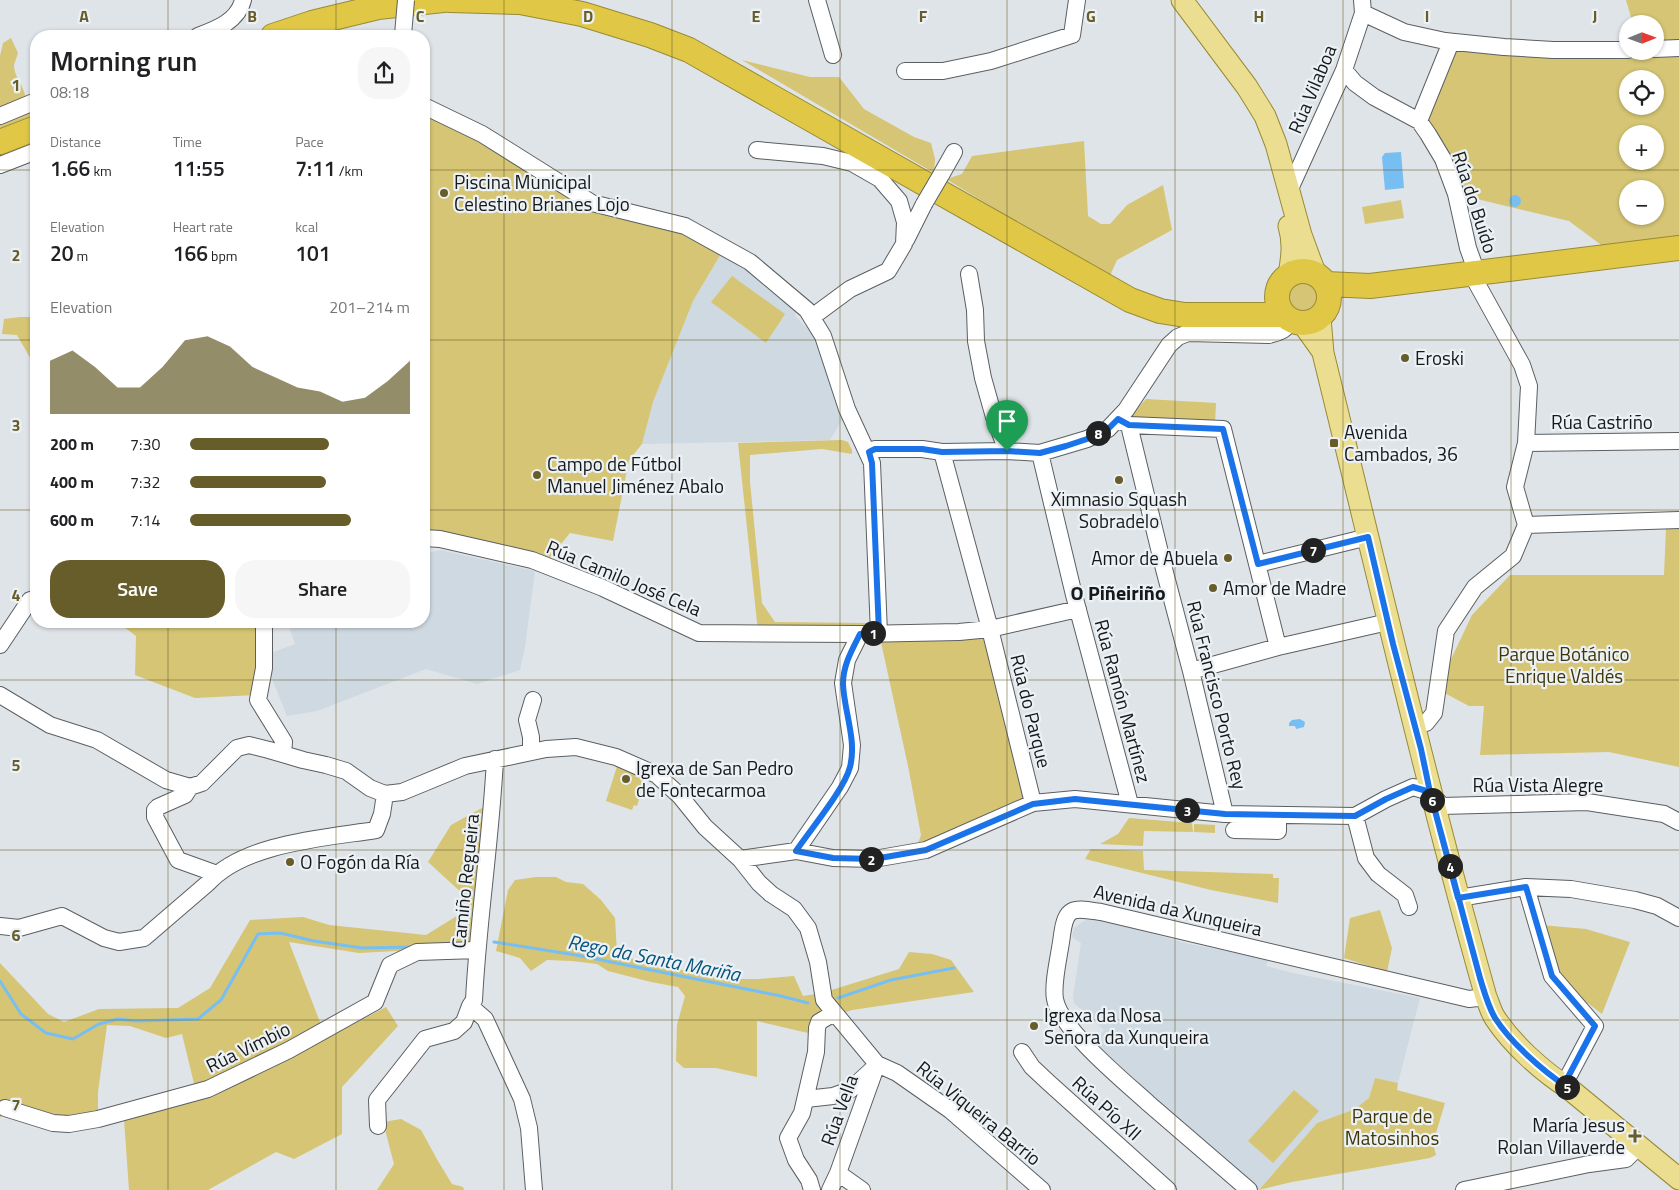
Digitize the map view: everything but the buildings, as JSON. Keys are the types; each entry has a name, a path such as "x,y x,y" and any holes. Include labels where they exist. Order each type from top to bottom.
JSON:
{"highway":[{"path":"291,30 378,7 443,0"},
{"path":"450,0 520,2 582,14 650,35 681,47 1130,300 1160,311 1185,315 1215,316 1310,305 1370,286 1679,248"},
{"path":"0,142 30,130"},
{"path":"1215,316 1252,306 1300,271 1310,305"},
{"path":"1283,283 1278,304 1310,305"}],"main road":[{"path":"1182,0 1265,116 1276,144 1301,235 1310,305 1388,622 1415,725 1430,792 1486,997 1495,1018 1514,1041 1548,1075 1567,1087 1679,1179"},
{"path":"1239,78 1268,147 1292,237 1293,252 1283,283"}],"street":[{"path":"213,30 233,18 242,6 243,0"},
{"path":"403,30 406,0"},
{"path":"817,0 833,55"},
{"path":"905,71 943,71 991,61 1072,35 1077,0"},
{"path":"1363,6 1404,32 1451,42 1544,49 1619,50"},
{"name":"Rúa Vilaboa","path":"1289,191 1344,70 1363,6"},
{"path":"1419,121 1451,42"},
{"path":"1664,49 1679,48"},
{"name":"Rúa do Buído","path":"1344,70 1355,83 1374,96 1419,121 1443,159 1456,194 1474,273 1522,365 1529,386 1526,442 1515,487 1526,525"},
{"path":"0,116 30,104"},
{"path":"430,109 482,134 592,203 685,226 750,262 807,310 823,336 847,409 869,452 872,463 879,633"},
{"path":"757,150 833,158 852,163 880,179 899,201 905,222 904,244"},
{"path":"812,317 850,290 888,270 954,152"},
{"path":"0,165 30,153"},
{"path":"968,274 975,310 976,341 983,378 994,417 1007,451"},
{"path":"1124,422 1126,410 1169,345 1178,337 1188,333 1269,334 1282,332 1310,305"},
{"path":"869,452 875,449 904,449 942,452 1007,451 1040,453 1087,439 1124,422 1223,429 1278,648"},
{"name":"Rúa Francisco Porto Rey","path":"1124,422 1191,671 1225,814"},
{"name":"Rúa Castriño","path":"1526,442 1679,441"},
{"name":"Rúa do Parque","path":"942,452 990,629 1033,804"},
{"name":"Rúa Ramón Martínez","path":"1040,453 1078,609 1130,804"},
{"path":"1415,725 1426,723 1434,713 1446,631 1475,587 1512,556 1526,525 1679,520"},
{"path":"1258,564 1368,537"},
{"name":"Rúa Camilo José Cela","path":"430,538 532,560 603,588 699,633 860,634 959,632 990,629 1078,609"},
{"path":"0,645 30,600"},
{"path":"1191,671 1388,622"},
{"path":"264,628 264,668 258,700 284,742 283,754"},
{"path":"796,851 840,787 850,768 852,745 843,683 847,660 860,634"},
{"path":"0,695 50,725 97,740 166,780 190,787 202,783 237,748 249,745 346,771 370,788 384,794 382,814 376,830 284,845 258,852 217,874 144,938 119,942 104,938 62,916 19,928 0,926"},
{"path":"531,752 528,720 533,700"},
{"name":"Rúa Viqueira Barrio","path":"384,794 402,792 465,766 546,749 576,747 616,757 657,775 680,796 704,828 740,858 771,894 794,909 808,928 818,962 824,1000 878,1064 897,1073 950,1110 1042,1190"},
{"name":"Camiño Regueira","path":"378,1126 377,1100 425,1039 454,1031 464,1022 474,1000 477,950 493,802 495,759"},
{"path":"190,787 185,795 158,807 155,810 155,817 178,860 217,874"},
{"path":"740,858 796,851 833,858 874,859 926,850 1033,804 1075,799 1225,814 1355,816 1413,787 1430,792"},
{"name":"Rúa Vista Alegre","path":"1430,792 1442,806 1588,802 1664,814 1679,822"},
{"path":"1234,830 1278,831 1278,815"},
{"path":"1355,816 1366,858 1378,874 1405,895 1409,907"},
{"path":"1526,887 1552,976 1595,1026 1568,1077 1567,1087"},
{"path":"1458,898 1526,887 1571,889 1635,900 1657,906 1679,918"},
{"name":"Avenida da Xunqueira","path":"1249,1190 1099,1059 1059,1011 1055,1000 1055,989 1064,924 1069,912 1074,909 1101,912 1469,999 1486,997"},
{"name":"Rúa Vimbio","path":"5,1108 53,1123 69,1124 98,1119 208,1088 289,1050 375,1002 390,965 417,952 477,950"},
{"path":"470,1006 485,1019 522,1099 529,1128 534,1190"},
{"path":"812,1190 809,1180 796,1160 788,1138 802,1113 806,1099 816,1052 819,1022 834,1013"},
{"name":"Rúa Pío XII","path":"1022,1052 1032,1067 1168,1190"},
{"name":"Rúa Vella","path":"806,1099 834,1096 850,1090 878,1064"},
{"name":"Rúa Vella","path":"830,1190 878,1064"},
{"path":"1464,1190 1626,1159 1639,1146"},
{"path":"838,1173 862,1190"}],"shaded area":[{"path":"722,252 797,308 795,316 812,333 819,344 843,418 830,440 642,444 653,402 693,301"},
{"path":"440,550 535,571 520,670 477,684 426,669 317,711 287,716 263,656 295,644 289,628 430,628 430,552"},
{"path":"1097,918 1189,944 1268,960 1266,966 1293,973 1420,998 1398,1083 1375,1078 1369,1098 1355,1109 1317,1123 1259,1190 1094,1045 1104,1030 1074,1003 1073,997 1081,943 1072,937 1074,928 1084,921"}],"green space":[{"path":"1626,0 1679,0 1679,245 1616,256 1569,221 1456,194 1419,121 1451,42 1619,51 1619,60 1664,60 1664,15 1630,15"},
{"path":"11,38 18,53 14,65 16,75 25,93 26,105 30,103 30,119 0,131 0,56 3,43"},
{"path":"742,60 810,77 839,77 864,109 914,137 931,143 935,159 934,173"},
{"path":"430,113 594,197 685,226 722,252 693,301 653,402 642,444 629,460 613,541 570,533 548,560 430,533"},
{"path":"1084,141 1088,216 1101,224 1110,224 1127,205 1163,185 1172,230 1117,260 1109,278 946,179 962,174 972,156"},
{"path":"1401,200 1404,218 1365,224 1362,207"},
{"path":"732,276 785,314 766,343 711,302"},
{"path":"1303,281 1309,282 1314,286 1318,291 1318,303 1314,308 1309,312 1303,313 1297,312 1292,308 1288,303 1287,297 1288,291 1292,286 1297,282"},
{"path":"30,317 30,358 17,335 2,334 4,319"},
{"path":"1146,399 1216,403 1215,424 1131,418 1133,413"},
{"path":"842,440 848,442 852,454 822,449 750,455 750,482 762,603 775,622 869,623 879,633 759,633 738,443"},
{"name":"Parque Botánico Enrique Valdés","path":"1666,528 1679,528 1679,767 1609,752 1480,755 1484,706 1469,706 1437,689 1472,615 1510,575 1664,575"},
{"path":"125,628 267,628 257,695 195,698 135,675 136,636"},
{"path":"990,629 1033,803 915,852 921,835 879,633"},
{"path":"619,760 647,774 637,806 634,805 632,810 606,801"},
{"path":"493,802 469,947 359,953 289,942 328,1038 386,1007 398,1026 342,1087 342,1134 294,1159 276,1152 208,1190 129,1190 124,1119 197,1096 182,1034 166,1038 130,1026 107,1025 98,1092 98,1119 69,1124 5,1108 0,1118 0,963 48,1014 64,1022 99,1009 178,1008 210,988 250,920 303,917 329,925 426,935 460,914 463,894 428,862 451,825"},
{"path":"1129,818 1192,823 1193,832 1144,831 1143,846 1100,844 1118,834"},
{"path":"1194,824 1215,825 1215,833 1194,832"},
{"path":"1091,849 1143,851 1144,870 1273,874 1273,878 1279,878 1278,903 1211,890 1085,859"},
{"path":"556,877 566,882 583,884 601,900 615,918 617,953 647,964 736,979 794,976 803,996 822,993 899,969 909,952 932,954 951,960 974,992 852,1010 819,1022 808,1033 757,1021 757,1077 716,1068 684,1068 676,1061 677,1025 685,996 678,987 608,971 597,964 572,961 547,960 531,971 520,958 496,951 508,890 515,880"},
{"path":"1380,910 1392,948 1387,972 1344,958 1350,918"},
{"path":"1541,925 1586,929 1630,942 1602,1014 1576,994 1557,972"},
{"name":"Parque de Matosinhos","path":"1375,1078 1398,1083 1397,1090 1445,1103 1433,1143 1436,1155 1430,1158 1292,1182 1259,1190 1317,1123 1355,1109 1369,1098"},
{"path":"1294,1090 1319,1111 1273,1163 1248,1141"},
{"path":"401,1119 421,1130 452,1184 463,1187 464,1190 377,1190 394,1164 383,1122"}],"water":[{"path":"1401,152 1404,188 1385,190 1382,157 1385,153"},
{"path":"1515,195 1521,201 1515,207 1509,201"},
{"path":"1300,719 1305,722 1304,727 1296,729 1295,726 1289,726 1292,720"}],"waterway":[{"name":"Rego da Santa Mariña","path":"0,981 21,1014 46,1033 73,1039 99,1024 118,1019 136,1021 198,1019 221,1000 258,934 280,933 314,941 362,948 411,947"},
{"name":"Rego da Santa Mariña","path":"494,942 576,955 808,1003"},
{"name":"Rego da Santa Mariña","path":"838,998 891,980 954,968"}],"place":[{"name":"Piscina Municipal Celestino Brianes Lojo","path":"444,193"},
{"name":"Eroski","path":"1405,358"},
{"name":"Avenida Cambados, 36","path":"1334,443"},
{"name":"Campo de Fútbol Manuel Jiménez Abalo","path":"537,475"},
{"name":"Ximnasio Squash Sobradelo","path":"1119,480"},
{"name":"Amor de Abuela","path":"1228,558"},
{"name":"Amor de Madre","path":"1213,588"},
{"name":"Igrexa de San Pedro de Fontecarmoa","path":"626,779"},
{"name":"O Fogón da Ría","path":"290,862"},
{"name":"Igrexa da Nosa Señora da Xunqueira","path":"1034,1026"},
{"name":"María Jesus Rolan Villaverde","path":"1635,1136"}],"district":[{"name":"O Piñeiriño","path":"1118,593"}],"route":[{"path":"1007,451 942,452 922,449 875,449 869,452 872,463 879,633 860,634 847,660 843,683 852,745 850,768 840,787 796,851 833,858 874,859 926,850 1033,804 1075,799 1225,814 1355,816 1413,787 1430,792 1458,898 1526,887 1552,976 1595,1026 1568,1077 1567,1087 1548,1075 1514,1041 1495,1018 1486,997 1480,978 1430,792 1368,537 1258,564 1223,429 1129,425 1118,419 1108,429 1066,446 1040,453 1007,451"}]}
